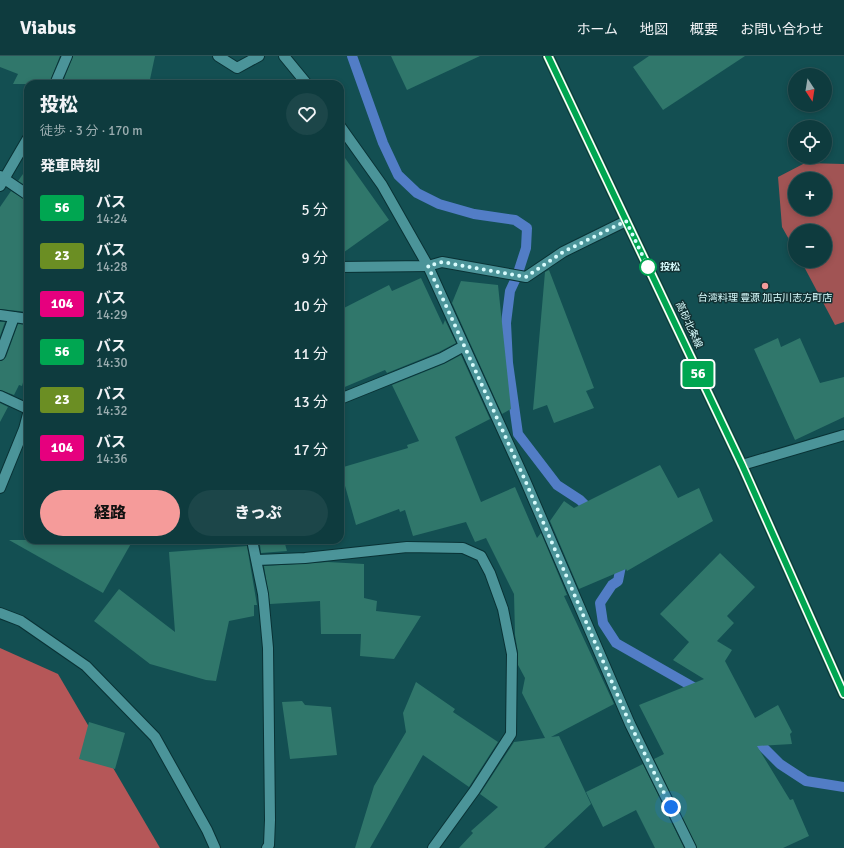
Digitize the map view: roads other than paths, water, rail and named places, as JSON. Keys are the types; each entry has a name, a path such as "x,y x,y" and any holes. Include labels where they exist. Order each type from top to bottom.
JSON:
{"main road":[{"name":"高砂北条線","path":"548,56 742,465 844,694"}],"street":[{"path":"57,80 67,56"},
{"path":"218,56 237,68 259,56"},
{"path":"284,56 303,80"},
{"path":"344,132 382,185 428,266 525,480 630,724 691,848"},
{"path":"24,144 1,180 24,193"},
{"path":"344,267 428,266 442,262 526,277 563,252 626,221"},
{"path":"0,314 24,318"},
{"path":"0,355 14,317"},
{"path":"344,397 442,358 464,346"},
{"path":"0,396 24,406"},
{"path":"0,488 24,429"},
{"path":"742,465 844,435"},
{"path":"253,544 263,594 268,648 270,820 269,845 267,848"},
{"path":"257,560 305,558 406,547 463,548 481,556 490,572 503,609 512,654 510,734 475,790 433,848"},
{"path":"0,613 21,621 86,666 155,738 208,830 216,848"}],"waterway":[{"path":"352,56 383,143 398,175 417,193 439,204 474,214 515,220 527,228 526,248 517,276 510,291 506,323 508,363 518,434 557,485 580,500 592,512"},
{"path":"618,559 621,566 618,581 612,585 600,603 603,623 616,643 702,692"},
{"path":"753,737 780,764 806,781 844,787"}],"place":[{"name":"投松","path":"648,267"},
{"name":"台湾料理 豊源 加古川志方町店","path":"765,286"}]}
